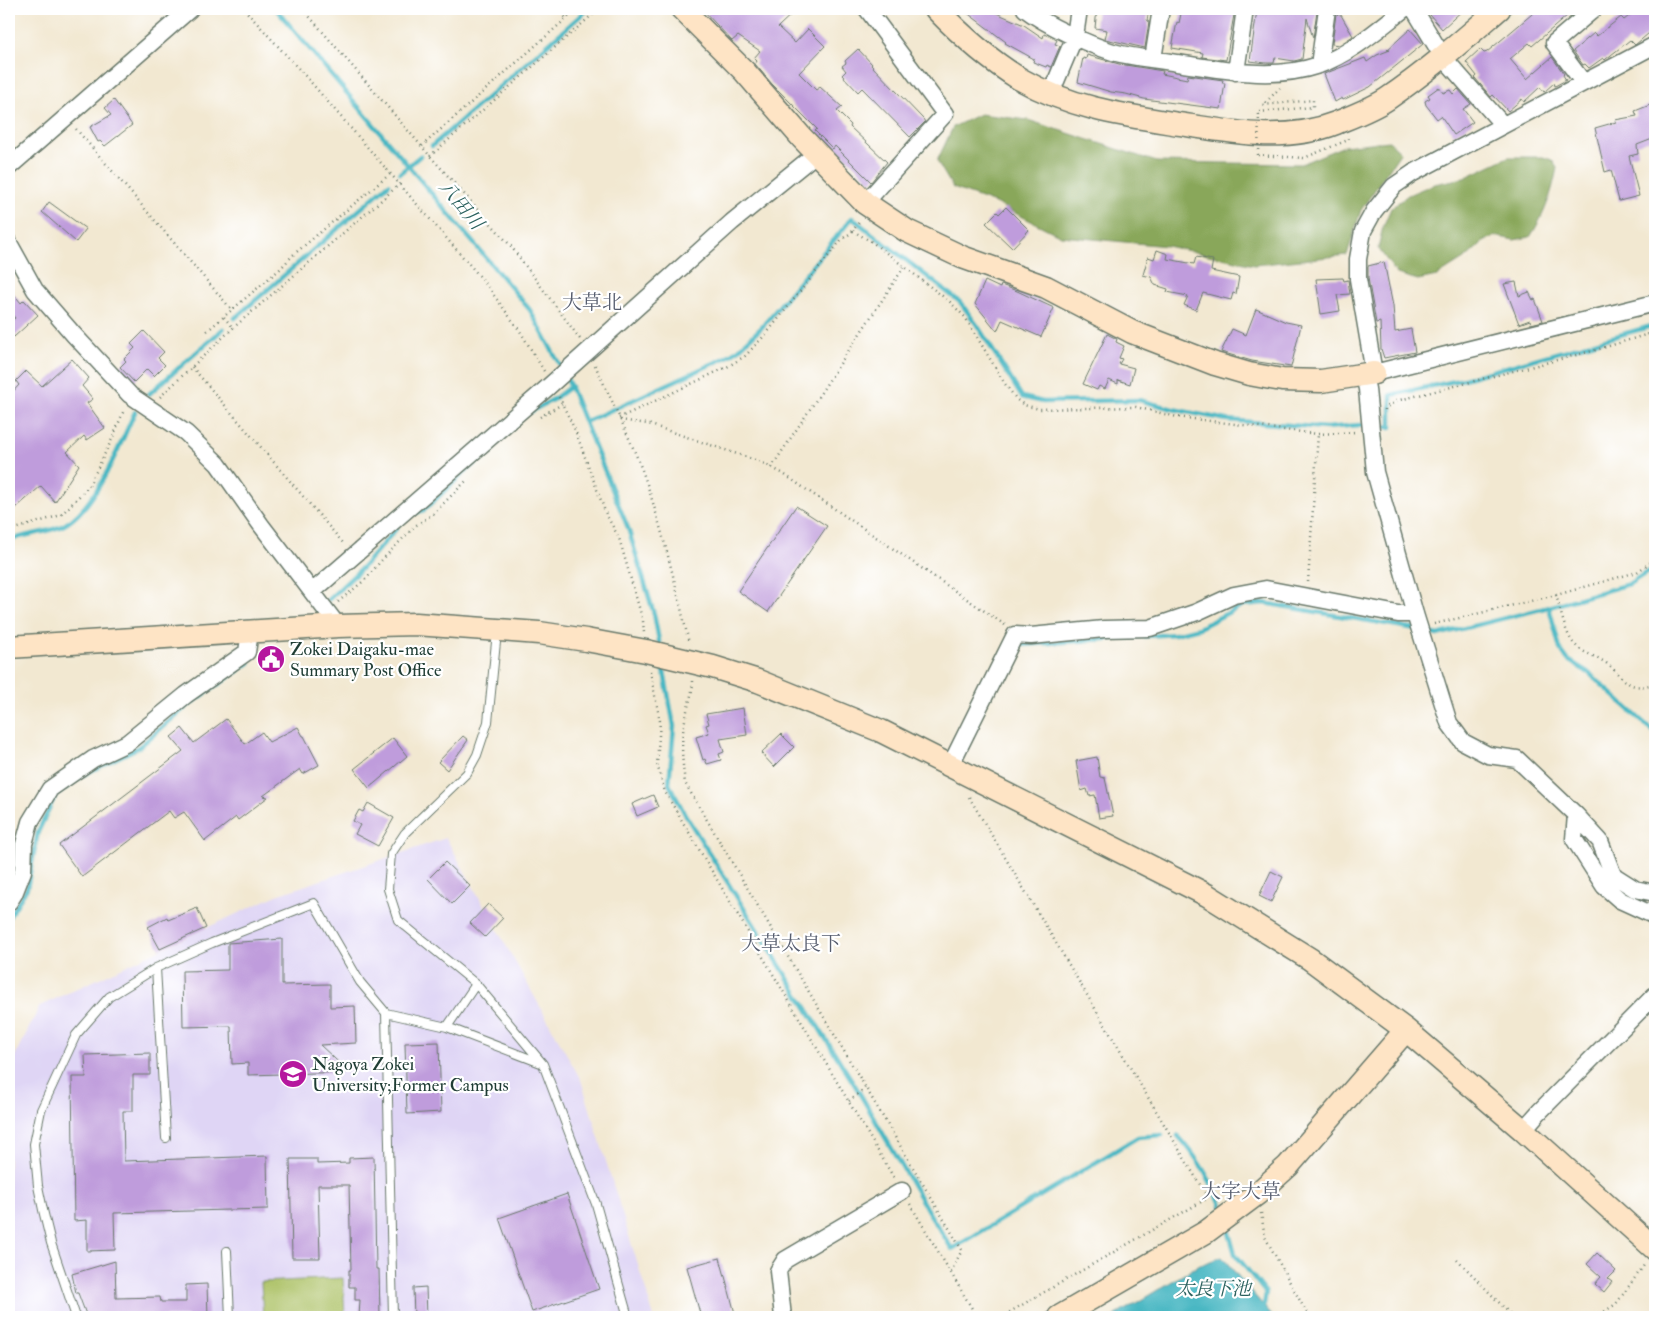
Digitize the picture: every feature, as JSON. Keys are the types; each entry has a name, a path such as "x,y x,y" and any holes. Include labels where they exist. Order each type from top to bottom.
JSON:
{"street":[{"path":"9,168 190,9"},
{"path":"682,9 745,72 817,153 864,210 962,256 1046,287 1132,332 1215,364 1250,374 1282,380 1320,381 1369,374 1655,303"},
{"path":"864,210 945,114 868,9"},
{"path":"936,9 972,44 1021,79 1089,108 1116,115 1244,133 1297,134 1335,124 1386,100 1442,57 1499,9"},
{"path":"1025,9 1034,16 1113,52 1236,72 1268,74 1284,73 1319,65 1341,55 1362,42 1404,9"},
{"path":"1051,93 1075,36 1080,9"},
{"path":"1153,59 1161,9"},
{"path":"1236,72 1245,9"},
{"path":"1319,65 1327,9"},
{"path":"1414,9 1442,57 1503,125"},
{"path":"1583,82 1554,43 1594,9"},
{"path":"1655,45 1412,173 1394,186 1374,211 1363,231 1358,259 1358,279 1369,374 1367,388 1374,472 1416,620 1449,723 1463,742 1488,755 1517,759 1576,815 1600,841 1613,875 1635,889 1655,893"},
{"path":"312,592 552,383 732,222 817,153"},
{"path":"9,244 35,290 130,395 186,433 218,464 331,618"},
{"path":"950,766 1015,636 1104,629 1150,628 1197,612 1234,596 1266,589 1398,614 1416,620"},
{"path":"9,647 250,632 331,618 539,633 646,651 749,678 881,731 1207,895 1310,959 1406,1030 1523,1130 1655,1248"},
{"path":"9,902 23,871 24,844 30,822 50,789 93,758 127,743 186,695 247,652 250,632"},
{"path":"1576,815 1574,839 1604,886 1620,900 1655,916"},
{"path":"1523,1130 1655,995"},
{"path":"1059,1317 1206,1232 1250,1199 1288,1166 1406,1030"},
{"path":"783,1317 778,1270 785,1260 902,1191"}],"lane":[{"path":"497,630 488,722 477,755 466,773 405,833 391,854 388,889 398,920 476,984 543,1064 596,1204 628,1317"},
{"path":"76,1317 51,1242 38,1186 34,1144 41,1110 76,1035 108,997 156,968 212,943 314,903 360,982 386,1013 447,1027 543,1064"},
{"path":"156,968 166,1138"},
{"path":"447,1027 476,984"},
{"path":"386,1013 393,1317"},
{"path":"226,1251 230,1317"}],"path":[{"path":"244,9 482,279 520,331 552,383 575,430 606,514 619,538 643,621 646,651 660,722 657,764 665,792 977,1317"},
{"path":"303,9 430,156 510,244 588,350 620,419 649,492 674,578 693,662 693,688 685,717 681,752 685,783 864,1089 962,1250 950,1272"},
{"path":"558,9 566,18"},
{"path":"422,146 577,9"},
{"path":"430,156 599,9"},
{"path":"1262,120 1263,105 1285,84 1284,73"},
{"path":"1263,105 1313,100 1314,107 1259,112 1258,155 1304,158 1348,140 1348,135"},
{"path":"66,117 232,310"},
{"path":"207,331 280,270 293,255 390,174"},
{"path":"148,408 233,328 400,184"},
{"path":"620,419 728,367 745,356 767,333 842,239 853,230 864,210"},
{"path":"853,230 872,242 949,301 965,317 1005,384 1017,400 1024,405 1039,409 1136,406 1177,417 1318,434 1371,432"},
{"path":"771,468 904,267"},
{"path":"224,316 233,328"},
{"path":"1384,416 1385,408 1396,401 1596,350 1655,332"},
{"path":"192,367 354,556"},
{"path":"9,531 61,515 89,486 113,438 130,395"},
{"path":"532,421 562,404"},
{"path":"620,419 648,424 761,462 1011,629 1015,636"},
{"path":"1308,588 1318,434"},
{"path":"331,618 335,604 366,579 415,526 433,514 471,476"},
{"path":"1416,620 1438,624 1556,595 1637,572 1655,559"},
{"path":"1556,595 1569,637 1581,651 1606,663 1622,679 1633,685 1644,688 1655,683"},
{"path":"965,791 1208,1198 1001,1317"},
{"path":"848,1101 864,1089"},
{"path":"1250,1199 1266,1237 1309,1317"},
{"path":"1596,1317 1616,1304 1639,1274 1655,1248"},
{"path":"1457,1259 1513,1317"}],"shaded area":[{"name":"Nagoya Zokei University;Former Campus","path":"446,838 581,1080 654,1317 15,1317 9,1297 9,1068 40,1006 277,895"}],"green space":[{"path":"980,114 1028,120 1157,162 1301,164 1344,146 1389,141 1401,152 1361,210 1347,255 1254,265 1167,246 1061,236 995,203 953,188 937,161 953,127"},
{"path":"1508,157 1543,157 1552,160 1557,168 1547,204 1530,237 1514,240 1495,236 1483,242 1467,257 1437,276 1418,280 1397,274 1378,248 1383,227 1391,208 1408,195 1434,184 1464,178"},
{"path":"343,1278 345,1317 263,1317 261,1282"}],"water":[{"name":"太良下池","path":"1222,1257 1273,1317 1113,1317 1199,1265"}],"building":[{"path":"702,9 797,9 778,27 795,43 808,29 825,46 799,73 816,90 820,87 842,107 837,111 851,125 850,127 887,162 871,182 835,146 833,149 815,131 817,129 772,84 755,64 757,61 754,58 760,51 738,36 732,41"},
{"path":"962,9 987,9 1024,25 1043,38 1044,34 1057,40 1055,44 1060,46 1051,67 1033,62 1034,59 1005,43"},
{"path":"1097,9 1149,9 1145,48 1105,39 1107,30 1095,28"},
{"path":"1182,9 1235,9 1226,60 1202,57 1203,53 1172,48 1177,22 1179,23"},
{"path":"1264,9 1308,9 1317,11 1313,38 1307,18 1302,59 1294,61 1275,58 1274,63 1250,61 1257,10 1264,11"},
{"path":"1437,9 1464,9 1442,29 1430,15"},
{"path":"1538,9 1575,9 1532,46 1529,43 1510,59 1527,79 1552,57 1566,80 1555,86 1554,83 1544,92 1540,87 1524,102 1522,99 1508,111 1493,95 1491,97 1475,78 1477,76 1466,62 1480,49 1484,53 1487,52"},
{"path":"1638,9 1655,9 1655,28 1635,45 1630,40 1605,60 1603,58 1589,68 1585,64 1583,65 1573,51 1594,33 1597,36 1621,17 1624,20"},
{"path":"1336,14 1341,15 1353,36 1339,45 1332,44"},
{"path":"1410,29 1423,44 1370,87 1335,102 1324,74 1365,58 1367,62 1377,55 1390,50 1387,50"},
{"path":"858,49 925,122 910,137 862,88 858,92 842,75 846,71 842,66 846,63 845,61"},
{"path":"1087,55 1119,64 1163,71 1162,74 1187,79 1188,75 1223,80 1222,83 1225,83 1221,109 1144,99 1078,82 1083,58 1086,59"},
{"path":"1439,87 1443,93 1450,90 1453,94 1458,89 1471,104 1463,109 1473,122 1454,135 1441,116 1437,119 1426,105 1425,101 1430,98 1428,95"},
{"path":"114,100 132,125 105,146 100,141 98,142 90,127 111,115 105,108"},
{"path":"1655,103 1655,138 1637,145 1638,154 1629,156 1639,196 1619,201 1611,170 1605,172 1595,128 1616,122 1615,120 1637,116 1635,111"},
{"path":"49,202 86,229 76,242 42,212"},
{"path":"1006,207 1029,230 1012,248 986,223 997,212 999,214"},
{"path":"1157,250 1168,254 1167,259 1194,264 1196,257 1213,260 1211,271 1239,277 1236,294 1233,293 1231,300 1203,293 1196,310 1184,305 1188,296 1167,292 1168,289 1155,285 1151,277 1143,275 1148,257 1154,259"},
{"path":"1384,262 1393,306 1395,332 1411,329 1415,352 1384,358 1381,349 1380,322 1376,323 1368,278 1368,266"},
{"path":"1343,278 1344,281 1348,280 1350,294 1337,295 1340,311 1321,314 1316,279"},
{"path":"985,281 1000,288 1001,285 1017,291 1054,308 1041,337 1002,320 997,331 975,304"},
{"path":"1516,282 1519,296 1529,292 1533,300 1535,299 1543,321 1531,324 1530,320 1519,324 1504,284"},
{"path":"9,288 21,303 24,300 38,315 14,337 9,331 9,323 15,318 9,311"},
{"path":"1256,309 1286,322 1301,325 1291,367 1252,361 1221,352 1232,329 1246,335"},
{"path":"144,331 164,352 158,358 165,365 154,376 147,369 134,382 120,367 126,361 124,359 135,348 131,344"},
{"path":"1107,334 1117,339 1116,342 1124,346 1119,358 1122,359 1119,364 1134,368 1130,384 1118,380 1118,384 1109,380 1105,389 1099,386 1097,390 1083,384"},
{"path":"72,359 89,378 82,386 93,399 87,403 105,428 87,440 84,436 67,452 79,465 55,502 41,486 9,514 9,396 19,385 16,381 26,371 42,386"},
{"path":"796,506 827,526 768,612 738,591"},
{"path":"743,708 747,735 720,739 724,752 719,754 721,760 707,764 705,759 703,760 696,737 709,733 706,725 709,724 706,714"},
{"path":"226,719 245,744 262,732 269,742 298,727 319,765 303,774 300,769 263,796 268,797 238,820 236,817 205,841 184,812 174,818 169,811 82,877 59,845 183,751 171,737 182,728 194,743"},
{"path":"781,734 794,747 774,767 761,753"},
{"path":"463,736 468,740 447,770 438,762"},
{"path":"393,738 407,756 369,788 354,769"},
{"path":"1097,757 1100,777 1105,778 1113,816 1099,818 1095,795 1089,796 1087,789 1081,791 1076,761"},
{"path":"653,795 658,807 637,816 632,804"},
{"path":"368,803 394,818 378,846 355,834 360,825 353,821 359,810 363,812"},
{"path":"445,862 470,886 452,904 428,879"},
{"path":"1271,871 1283,877 1271,902 1259,896"},
{"path":"488,904 503,918 485,937 470,923"},
{"path":"197,908 206,928 160,949 148,927 167,917 168,920"},
{"path":"282,939 282,985 330,984 330,1007 355,1006 356,1043 320,1045 349,1072 248,1075 248,1063 232,1064 231,1026 183,1027 182,971 228,970 228,943"},
{"path":"439,1042 441,1112 407,1114 405,1043"},
{"path":"150,1053 150,1075 133,1075 133,1111 123,1111 124,1161 267,1156 268,1209 114,1213 115,1250 87,1251 87,1220 74,1221 72,1077 86,1077 85,1055"},
{"path":"374,1157 376,1269 379,1269 380,1316 359,1317 360,1300 355,1300 355,1287 349,1287 349,1270 351,1270 349,1185 318,1185 320,1258 292,1258 290,1159 317,1159 317,1164 349,1163 349,1158"},
{"path":"567,1194 599,1289 532,1312 499,1218"},
{"path":"1597,1253 1616,1271 1608,1279 1612,1282 1604,1292 1595,1284 1601,1277 1587,1264"},
{"path":"720,1258 736,1317 701,1317 687,1267"},
{"path":"115,1261 116,1298 160,1297 161,1302 186,1302 186,1285 207,1284 208,1317 87,1317 78,1293 76,1293 72,1274"},
{"path":"426,1287 427,1317 414,1317 413,1288"}],"waterway":[{"name":"八田川","path":"276,9 530,310 562,369"},
{"path":"432,146 588,9"},
{"name":"八田川","path":"400,173 420,156"},
{"path":"235,318 389,184"},
{"path":"585,422 725,358 739,349 762,327 852,218 960,302 977,325 1022,397 1043,402 1139,400 1227,420 1326,428 1359,425 1391,427 1391,395 1464,379 1655,325"},
{"path":"149,394 223,329"},
{"path":"566,376 628,528 654,614 660,646"},
{"path":"530,412 554,399 571,386"},
{"path":"9,541 57,528 76,517 97,490 106,474 135,412"},
{"path":"411,514 424,510 506,434"},
{"path":"329,599 362,568 397,528"},
{"path":"1549,607 1629,584 1655,567"},
{"path":"1022,645 1175,634 1199,628 1243,605 1264,603 1416,629"},
{"path":"1426,632 1437,635 1549,607 1560,649 1568,660 1589,673 1655,733"},
{"path":"662,661 674,726 669,784 686,816 856,1087 952,1249 1138,1137 1162,1135"},
{"path":"9,917 27,888 38,832 55,796 83,775 139,747 186,707 249,663"},
{"path":"1178,1136 1204,1171 1216,1192 1223,1211"},
{"path":"1227,1226 1235,1254 1266,1293 1264,1305"}],"place":[{"name":"Zokei Daigaku-mae Summary Post Office","path":"271,659"},
{"name":"Nagoya Zokei University;Former Campus","path":"293,1074"}],"district":[{"name":"大草北","path":"592,302"},
{"name":"大草太良下","path":"791,943"},
{"name":"大字大草","path":"1241,1191"}]}
